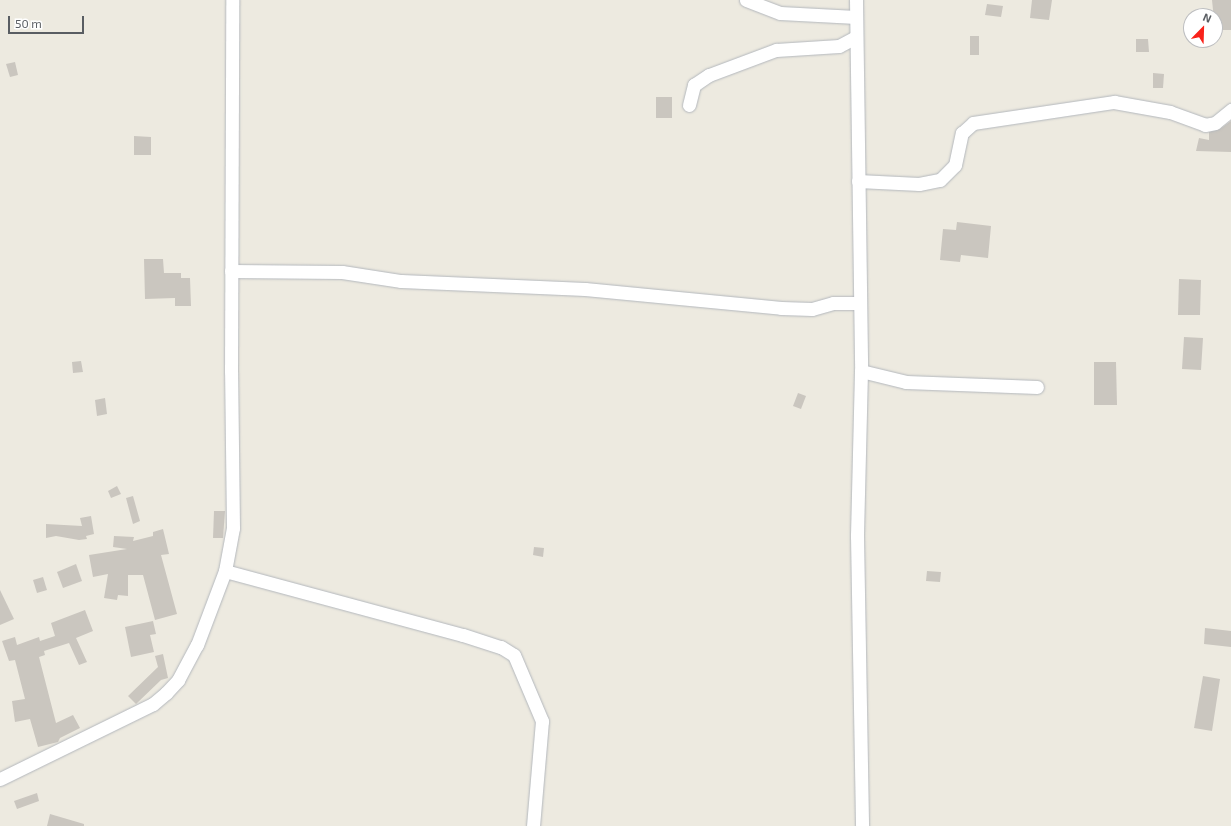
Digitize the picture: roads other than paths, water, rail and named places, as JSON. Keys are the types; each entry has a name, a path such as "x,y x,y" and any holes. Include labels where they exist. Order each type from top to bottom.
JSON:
{"street":[{"path":"0,779 153,704 166,693 178,680 197,645 225,571 233,528 231,271 232,0"},
{"path":"746,0 780,13 856,17"},
{"path":"856,0 861,370 857,536 862,826"},
{"path":"689,105 694,85 709,75 776,50 839,46 856,37"},
{"path":"858,181 919,184 940,180 955,166 962,133 974,123 1114,102 1170,112 1205,125 1215,123 1231,110"},
{"path":"231,271 342,272 401,281 585,290 781,308 812,309 833,303 859,303"},
{"path":"861,370 892,380 917,383 1037,386"},
{"path":"225,571 501,646 514,655 542,721 533,826"}]}
